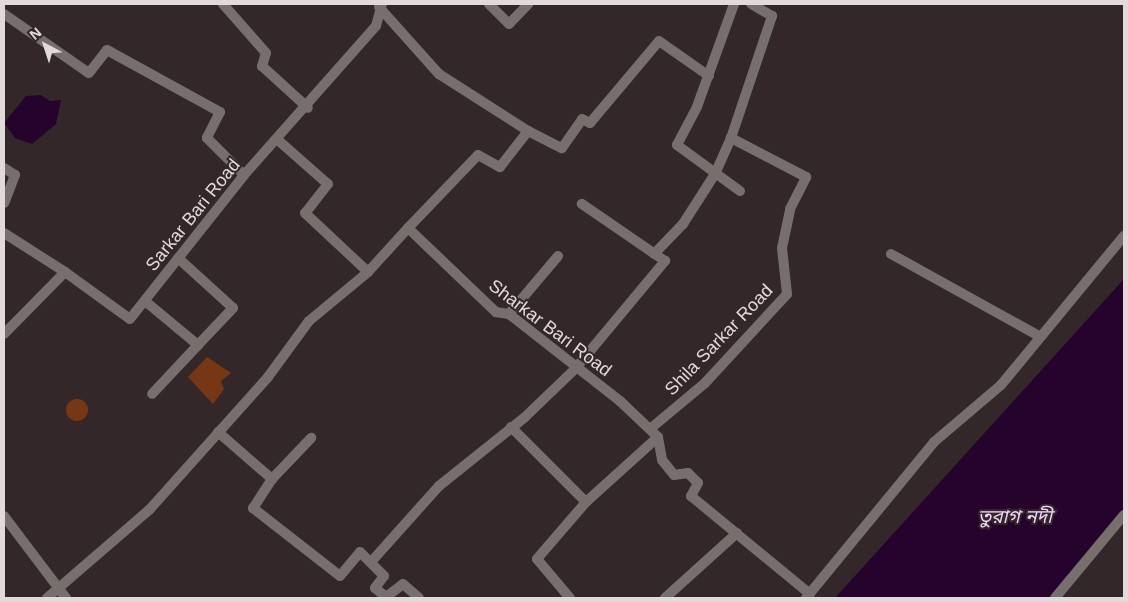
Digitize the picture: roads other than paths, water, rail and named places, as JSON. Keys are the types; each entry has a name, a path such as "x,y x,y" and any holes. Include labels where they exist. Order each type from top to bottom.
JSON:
{"street":[{"path":"222,4 266,53 262,66 308,108"},
{"path":"489,4 510,24 528,4"},
{"path":"734,4 709,76 677,145 715,174 740,190"},
{"path":"654,254 683,224 715,174 731,138 772,16 751,4"},
{"path":"381,6 439,74 528,131 562,148 582,119 590,123 659,41 709,76"},
{"name":"Sarkar Bari Road","path":"66,272 130,319 244,176 308,108 376,26 381,6"},
{"path":"4,14 88,73 107,50 220,112 207,138 244,176"},
{"path":"47,598 123,537 268,377 309,321 368,272 478,155 500,167 528,131"},
{"name":"Shila Sarkar Road","path":"650,430 705,383 787,294 782,248 790,209 806,177 731,138"},
{"path":"278,141 328,184 305,213 368,272"},
{"path":"4,168 15,175 4,202"},
{"path":"371,562 439,486 511,427 575,369 665,262 582,204"},
{"name":"Sharkar Bari Road","path":"408,228 496,312 509,314 658,437"},
{"path":"4,233 66,272 4,334"},
{"path":"658,437 662,460 674,475 688,473 698,483 691,496 737,533 808,596 934,442 1001,385 1039,336 1124,236"},
{"path":"891,254 1039,336"},
{"path":"509,314 558,256"},
{"path":"152,394 233,308 178,258"},
{"path":"145,300 198,345"},
{"path":"511,427 586,502"},
{"path":"218,432 272,479"},
{"path":"570,598 537,559 586,502 658,437"},
{"path":"311,438 272,479 253,508 340,576 360,552 384,576 375,588 385,598 403,584 419,598"},
{"path":"1055,598 1124,514"},
{"path":"4,516 57,590 66,598"},
{"path":"665,598 737,533"}],"water":[{"path":"41,95 50,101 61,100 56,124 32,144 15,138 4,123 26,96"},
{"name":"তুরাগ নদী","path":"1124,279 1124,510 1051,598 835,598"}]}
